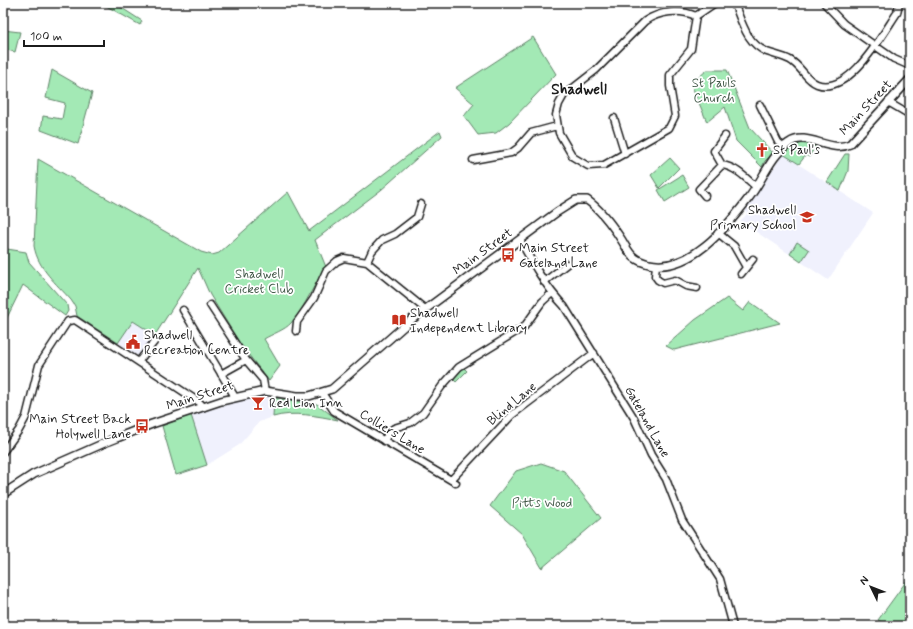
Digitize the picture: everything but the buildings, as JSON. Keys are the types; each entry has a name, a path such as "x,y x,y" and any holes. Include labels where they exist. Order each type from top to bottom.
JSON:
{"street":[{"path":"696,16 688,13 664,12 645,21 596,70 564,95 559,104 556,115 557,126 574,157 588,166 604,165 664,132 673,123 675,110 670,86 670,75 691,49 696,16 715,3"},
{"path":"734,3 747,35 754,45 789,60 816,84 830,86 847,78 861,65 897,13 899,3"},
{"path":"824,3 844,24 874,46 894,60 910,66"},
{"name":"Main Street","path":"3,494 34,474 152,424 235,397 265,391 296,396 309,396 322,393 343,381 425,309 569,203 583,199 590,203 607,220 634,258 656,265 680,262 690,257 718,233 748,200 768,167 789,143 799,139 834,147 846,146 860,136 888,102 910,79"},
{"path":"888,102 910,115"},
{"path":"760,105 778,142 784,147"},
{"path":"614,118 625,154"},
{"path":"473,160 511,153 518,148 531,133 557,126"},
{"path":"722,165 714,151 725,136"},
{"path":"722,165 729,166 744,175 756,187"},
{"path":"705,196 699,189 722,165"},
{"path":"367,262 372,251 382,240 395,234 417,217 421,204"},
{"path":"718,233 734,246 746,267"},
{"name":"Gateland Lane","path":"520,240 544,282 564,306 634,418 651,455 666,479 675,505 689,533 720,579 733,626"},
{"path":"296,331 297,322 314,298 326,271 337,261 344,258 367,262 425,309"},
{"path":"741,274 753,259"},
{"path":"544,282 567,264"},
{"path":"656,265 655,276 663,283 675,280 698,290 702,282"},
{"path":"384,441 389,432 394,428 410,423 423,413 442,386 459,367 524,327 542,302 552,293"},
{"path":"210,305 246,360 263,380 265,391"},
{"path":"183,310 235,397"},
{"path":"3,452 19,430 26,417 39,365 46,351 69,320 75,320 139,361 204,407"},
{"path":"139,361 155,341"},
{"name":"Blind Lane","path":"454,482 512,415 594,353"},
{"path":"221,374 246,360"},
{"name":"Colliers Lane","path":"322,393 334,411 454,482"}],"shaded area":[{"name":"Shadwell Primary School","path":"783,154 873,213 828,280 740,221 747,214 744,208 756,195"},
{"path":"133,321 155,335 139,357 118,343"},
{"path":"263,395 274,398 273,417 259,422 239,445 207,465 191,415"}],"green space":[{"path":"101,3 114,3 142,21 140,25"},
{"path":"3,30 20,32 15,52 3,49"},
{"path":"533,37 556,74 509,123 496,133 478,135 464,116 474,104 455,88"},
{"path":"52,70 92,93 78,144 41,130 43,116 62,119 65,103 46,98"},
{"name":"St Pauls Church","path":"707,70 727,70 750,128 773,153 765,161 762,167 736,141 725,107 707,122 691,84"},
{"name":"Shadwell Cricket Club","path":"440,131 442,136 381,190 315,240 326,267 301,310 291,323 282,330 264,339 280,366 269,381 241,345 210,295 198,268 155,335 133,321 118,343 77,316 75,306 48,275 39,262 36,254 34,246 38,159 201,252 212,255 219,253 288,192 309,231"},
{"path":"802,143 816,145 809,157 806,155 799,164 783,154 788,149"},
{"path":"845,154 849,154 848,171 840,191 827,182"},
{"path":"670,158 679,168 659,188 651,175"},
{"path":"682,175 689,187 665,202 658,190"},
{"path":"797,242 809,250 801,262 790,254"},
{"path":"7,249 26,252 29,262 67,305 68,311 65,316 23,285 3,326 3,250"},
{"path":"727,298 743,311 750,302 780,323 674,350 666,346 695,320"},
{"path":"463,367 467,371 456,382 452,378"},
{"path":"274,398 317,404 338,420 297,414 273,417"},
{"path":"191,415 207,465 176,475 162,426"},
{"name":"Pitts Wood","path":"541,463 564,471 601,518 542,568 522,534 490,506 516,471"},
{"path":"910,576 910,626 888,626 878,620"}],"place":[{"name":"St Paul's","path":"762,150"},
{"name":"Shadwell Primary School","path":"807,217"},
{"name":"Main Street Gateland Lane","path":"508,255"},
{"name":"Shadwell Independent Library","path":"399,320"},
{"name":"Shadwell Recreation Centre","path":"133,342"},
{"name":"Red Lion Inn","path":"258,403"},
{"name":"Main Street Back Holywell Lane","path":"142,426"}],"district":[{"name":"Shadwell","path":"579,90"}]}
